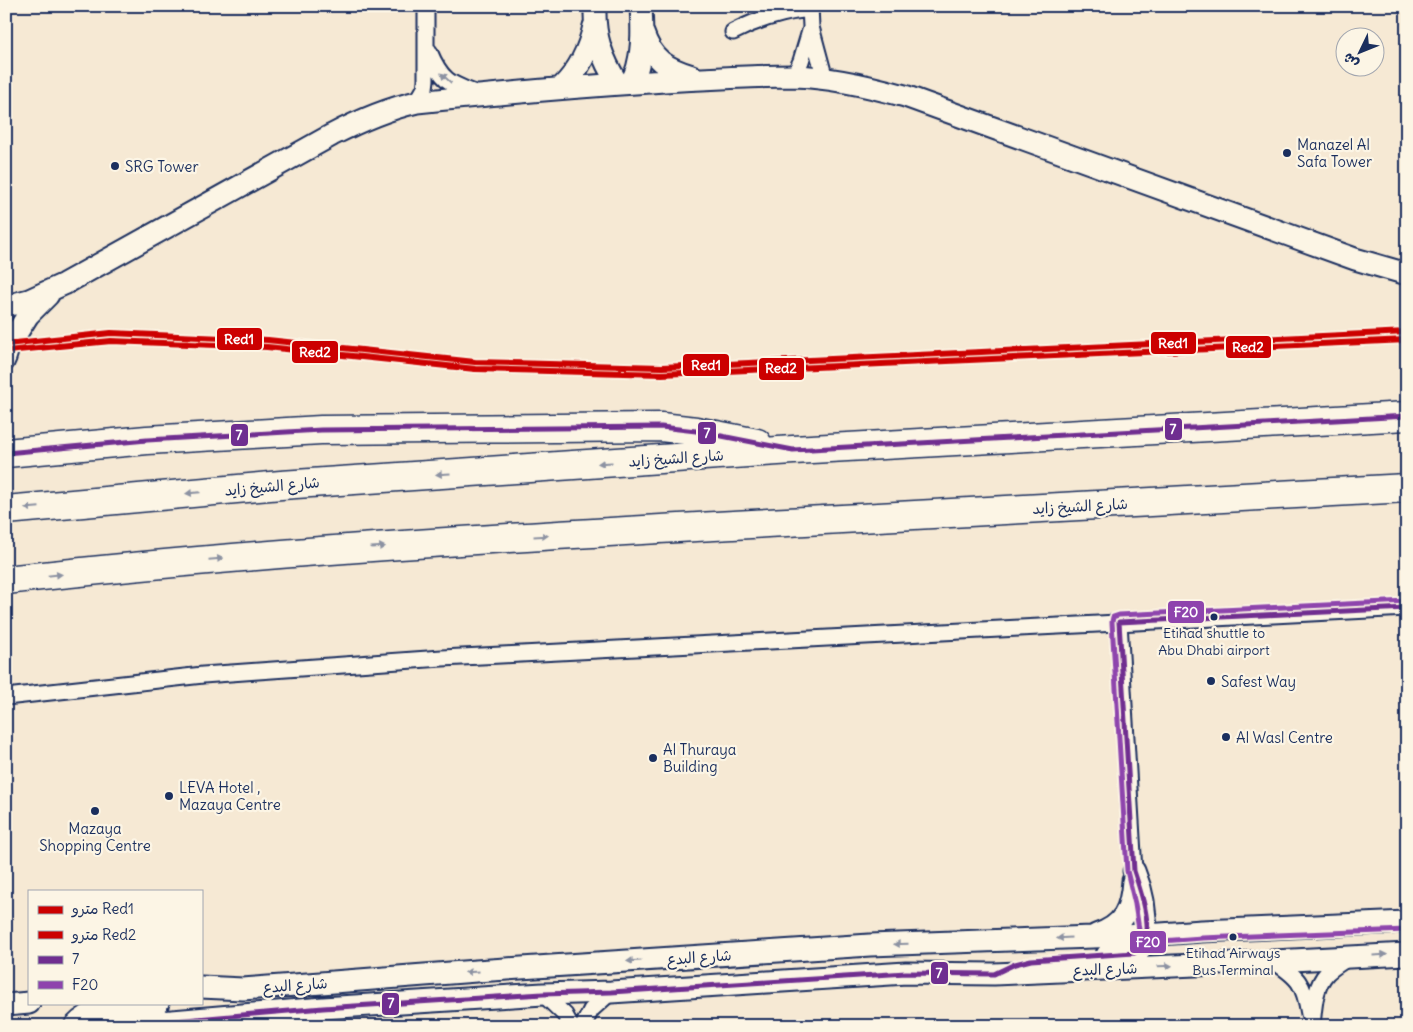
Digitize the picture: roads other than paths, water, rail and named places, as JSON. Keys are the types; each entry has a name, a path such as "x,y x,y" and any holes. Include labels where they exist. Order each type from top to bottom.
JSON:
{"highway":[{"name":"شارع الشيخ زايد","path":"6,510 281,485 793,450 1407,416"},
{"path":"6,453 147,440 321,430 661,427 696,431 793,450"},
{"name":"شارع الشيخ زايد","path":"6,580 173,563 566,534 1407,488"}],"main road":[{"path":"624,84 638,66 642,33 641,6"},
{"path":"594,15 597,39 608,67 624,84"},
{"path":"562,87 582,61 589,47 594,15"},
{"path":"642,33 651,52 666,66 676,71 705,79"},
{"path":"6,306 29,300 64,284 338,132 368,118 417,102 562,87 794,76 825,79 879,89 922,102 1355,259 1407,274"},
{"path":"8,335 24,322 39,303 64,284"},
{"path":"994,974 1015,964 1031,960 1134,953 1142,947 1147,935 1143,901 1134,870"},
{"path":"1094,936 1105,933 1114,927 1128,910 1132,899 1134,870"},
{"name":"شارع البدع","path":"202,987 243,990 476,971 870,945 1147,935 1212,930 1407,922"},
{"name":"شارع البدع","path":"114,1026 323,1008 906,973 994,974 1407,954"},
{"path":"202,999 218,997 243,990"},
{"path":"6,1005 28,1002"},
{"path":"75,1026 82,1018 97,1010 147,1004"}],"street":[{"path":"417,102 425,88 427,74 426,6"},
{"path":"733,32 762,18 810,8 811,27 825,79"},
{"path":"794,76 802,60 811,27"},
{"path":"427,45 434,64 450,83 481,95"},
{"path":"6,363 10,356 8,335"},
{"path":"6,697 204,675 432,659 1407,608"},
{"path":"1119,622 1134,870"},
{"path":"1312,1026 1316,995 1321,980 1332,968 1349,956"},
{"path":"1272,960 1288,970 1299,982 1306,997 1312,1026"},
{"path":"583,1026 591,1010 611,992"},
{"path":"543,994 564,1015 571,1026"}],"metro line":[{"name":"Red1","path":"6,344 111,333 268,340 475,362 662,367 1407,332"},
{"name":"Red2","path":"7,351 111,341 267,347 475,369 662,374 1407,340"}],"place":[{"name":"Manazel Al Safa Tower","path":"1287,153"},
{"name":"SRG Tower","path":"115,166"},
{"name":"Etihad shuttle to Abu Dhabi airport","path":"1214,617"},
{"name":"Safest Way","path":"1211,681"},
{"name":"Al Wasl Centre","path":"1226,737"},
{"name":"Al Thuraya Building","path":"653,758"},
{"name":"LEVA Hotel , Mazaya Centre","path":"169,796"},
{"name":"Mazaya Shopping Centre","path":"95,811"},
{"name":"Etihad Airways Bus Terminal","path":"1233,937"}]}
